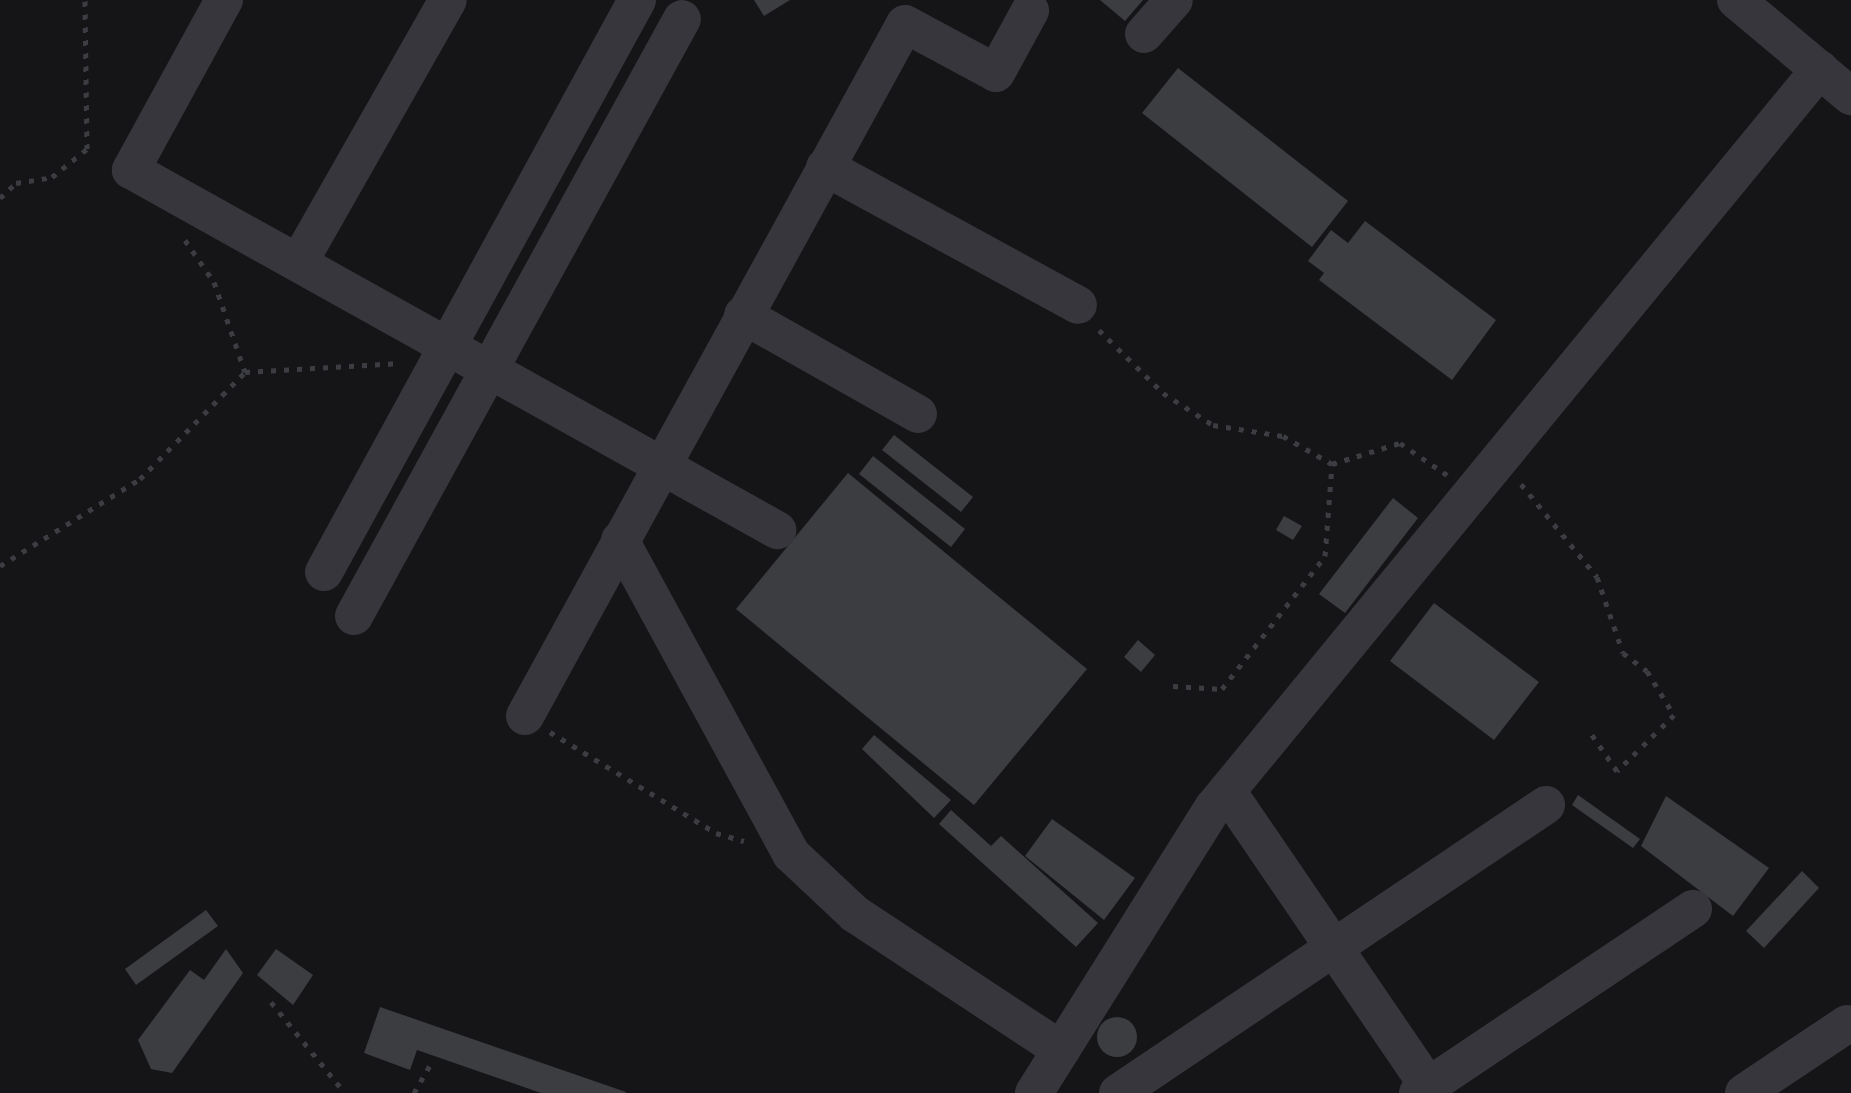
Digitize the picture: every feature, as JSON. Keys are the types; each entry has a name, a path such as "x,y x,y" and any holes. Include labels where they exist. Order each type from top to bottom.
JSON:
{"street":[{"path":"224,0 131,170 299,262 440,355 493,369 777,530"},
{"path":"299,262 448,0"},
{"path":"324,572 637,0"},
{"path":"1144,34 1174,0"},
{"path":"1736,0 1851,96"},
{"path":"525,716 905,24 996,73 1030,10"},
{"path":"354,616 682,19"},
{"path":"1034,1093 1227,790 1820,69"},
{"path":"826,167 1078,306"},
{"path":"744,315 918,414"},
{"path":"620,540 791,854 855,914 1060,1050"},
{"path":"1227,790 1426,1091 1693,909"},
{"path":"1118,1093 1546,805"},
{"path":"1744,1093 1848,1024"}],"path":[{"path":"0,198 16,184 52,178 86,150 86,0"},
{"path":"174,226 214,282 246,372"},
{"path":"1078,306 1163,393 1214,425 1283,436 1332,464 1400,443 1472,492"},
{"path":"0,566 140,479 246,372 440,355"},
{"path":"1498,460 1597,578 1623,653 1648,671 1674,715 1617,771 1590,732"},
{"path":"1174,686 1222,689 1325,556 1332,464"},
{"path":"525,716 716,833 791,854"},
{"path":"271,1002 345,1093"},
{"path":"414,1093 431,1064"}],"building":[{"path":"754,0 790,0 764,16"},
{"path":"1100,0 1143,0 1125,21"},
{"path":"1178,68 1348,201 1312,247 1142,113"},
{"path":"1365,221 1496,320 1452,380 1319,280 1324,273 1308,261 1331,230 1348,243"},
{"path":"894,435 973,497 961,512 882,450"},
{"path":"873,456 965,529 951,547 859,474"},
{"path":"848,473 1087,669 974,805 736,609"},
{"path":"1393,498 1418,518 1345,613 1319,594"},
{"path":"1284,516 1302,526 1293,540 1276,530"},
{"path":"1434,603 1539,682 1494,740 1390,661"},
{"path":"1138,640 1155,655 1141,672 1124,657"},
{"path":"874,735 951,800 934,818 862,749"},
{"path":"1578,795 1640,839 1633,848 1572,805"},
{"path":"1666,796 1769,868 1733,916 1641,846"},
{"path":"951,810 991,846 1001,836 1098,923 1076,947 939,824"},
{"path":"1052,819 1135,878 1104,920 1025,856"},
{"path":"1802,871 1819,888 1764,948 1746,931"},
{"path":"206,910 218,926 136,985 125,969"},
{"path":"226,949 243,973 172,1073 151,1069 138,1040 190,970 204,980"},
{"path":"276,949 313,975 293,1005 257,975"},
{"path":"380,1007 626,1093 541,1093 417,1050 410,1070 364,1053"},
{"path":"1117,1017 1131,1023 1137,1037 1131,1051 1117,1057 1103,1051 1097,1037 1103,1023"}]}
